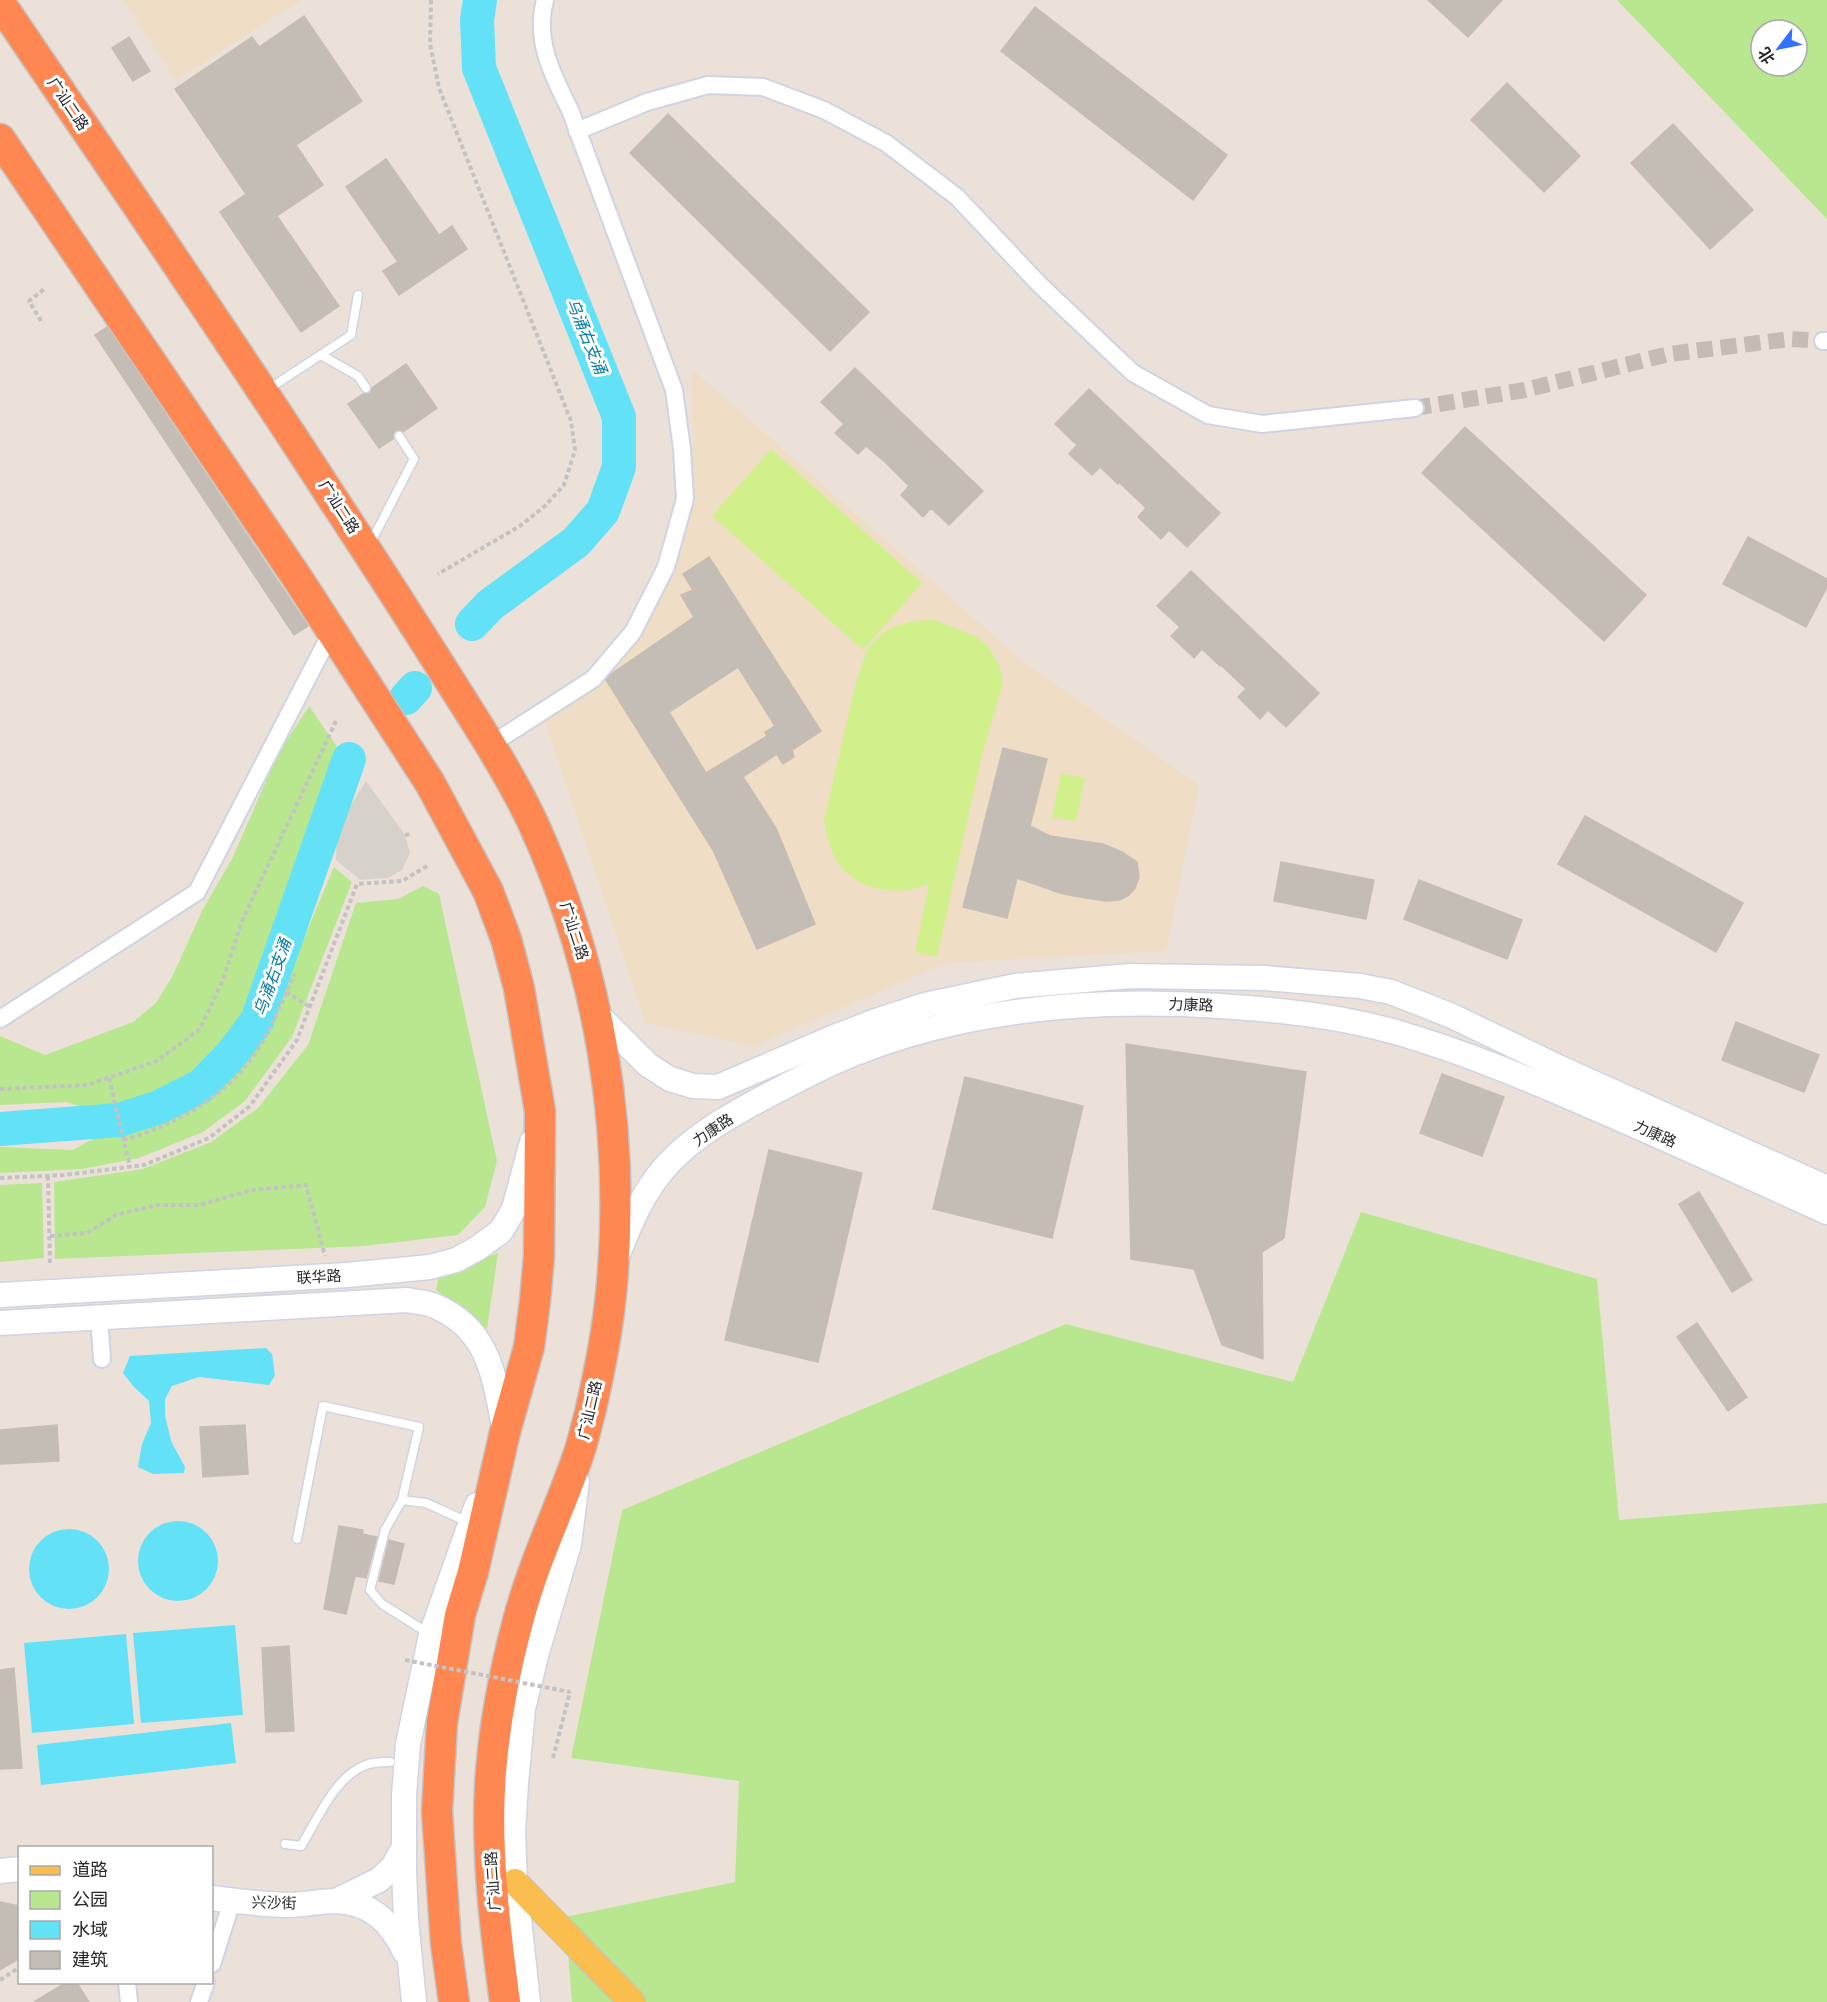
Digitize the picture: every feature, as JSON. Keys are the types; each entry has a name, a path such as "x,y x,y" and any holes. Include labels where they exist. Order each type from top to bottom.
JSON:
{"highway":[{"name":"广汕二路","path":"0,3 264,392 400,601 490,745 530,819 550,864 569,911 584,958 596,1013 613,1132 616,1190 613,1264 605,1344 581,1449 532,1574 519,1617 500,1699 491,1773 489,1814 495,1911 505,2002"},
{"path":"0,139 332,632 430,783 488,891 506,939 521,999 540,1111 540,1216 535,1301 529,1347 505,1432 473,1572 460,1616 442,1724 437,1811 446,1944 454,2002"}],"main road":[{"path":"515,1882 632,2002"}],"street":[{"path":"490,745 593,679 633,632 666,567 685,500 682,450 674,390 570,110 549,69 542,37 545,0"},
{"path":"577,131 647,102 708,85 763,87 824,110 886,143 957,197 1038,283 1133,373 1208,415 1262,424 1415,408"},
{"path":"0,1019 197,892 332,632"},
{"name":"力康路","path":"596,1013 648,1065 670,1079 693,1086 718,1087 876,1021 926,1005 1015,986 1130,976 1265,978 1360,986 1391,992 1452,1016 1558,1067 1827,1188"},
{"name":"力康路","path":"613,1264 637,1209 656,1178 671,1160 718,1125 790,1084 857,1051 900,1036 950,1024 1037,1009 1107,1004 1202,1005 1305,1013 1399,1033 1526,1079 1668,1139 1827,1212"},
{"name":"联华路","path":"0,1295 346,1275 430,1267 456,1260 478,1248 501,1231 510,1216 523,1182 540,1111"},
{"name":"联华路","path":"0,1323 407,1300 434,1306 459,1321 479,1341 489,1361 505,1432"},
{"path":"99,1317 102,1359"},
{"path":"414,2002 406,1910 404,1847 404,1795 408,1744 431,1635 505,1432"},
{"path":"528,2002 515,1882 513,1833 523,1709 537,1652 569,1544 581,1449"},
{"path":"336,1901 379,1880 393,1867 404,1847"},
{"path":"0,1870 18,1869"},
{"path":"213,1958 222,1899"},
{"name":"兴沙街","path":"222,1899 289,1905 336,1901"},
{"path":"336,1901 355,1904 380,1916 395,1933 410,1964"},
{"path":"127,1984 129,2002"},
{"path":"200,2002 206,1984"}],"lane":[{"path":"264,392 351,335 358,295"},
{"path":"321,355 358,376 366,388"},
{"path":"367,550 414,459 399,436"},
{"path":"297,1539 323,1406 419,1427 402,1500 385,1530 370,1590 382,1604 431,1635"},
{"path":"402,1500 426,1503 471,1523"},
{"path":"285,1844 301,1846 338,1785 351,1772 368,1764 390,1761"}],"path":[{"path":"431,0 430,44 439,88 571,421 575,450 564,485 546,506 520,526 438,574"},
{"path":"41,321 29,301 46,288"},
{"path":"0,1089 87,1085 157,1061 200,1029 223,980 242,921 336,720"},
{"path":"405,835 412,834"},
{"path":"0,1178 48,1176 144,1165 209,1138 250,1106 297,1040 357,884 402,881 429,865"},
{"path":"123,1140 152,1131 176,1120 208,1100 240,1074 259,1047 295,974"},
{"path":"286,992 310,1007"},
{"path":"109,1077 130,1167"},
{"path":"48,1176 50,1264"},
{"path":"50,1236 87,1233 116,1215 158,1205 199,1205 252,1190 306,1185 325,1256"},
{"path":"405,1660 570,1692 553,1758"},
{"path":"0,1980 18,1969"}],"shaded area":[{"path":"123,0 301,0 176,80"},
{"path":"691,368 1022,661 1199,785 1166,951 946,963 754,1046 645,1023 544,720 611,669 642,637 672,571 694,500"},
{"path":"366,781 405,835 410,853 402,870 388,878 360,880 336,860 337,828"}],"green space":[{"path":"1617,0 1827,0 1827,219"},
{"path":"771,449 922,583 863,650 712,516"},
{"path":"935,620 977,637 989,648 999,665 1003,683 982,755 937,957 915,952 929,883 912,889 890,890 878,889 857,880 840,866 834,856 824,820 856,682 868,648 882,633 895,626 914,621"},
{"path":"309,706 342,754 304,866 242,1028 195,1078 150,1102 125,1108 95,1111 66,1102 0,1105 0,1036 45,1055 133,1022 156,1003 172,977 203,909 232,859 278,754"},
{"path":"1061,773 1085,778 1076,821 1052,817"},
{"path":"334,867 352,882 292,1037 245,1101 203,1132 139,1158 82,1169 0,1173 0,1147 73,1150 98,1136 116,1133 170,1114 212,1089 250,1049 284,985"},
{"path":"423,886 439,894 497,1161 485,1207 458,1235 364,1246 55,1259 54,1182 143,1169 211,1142 258,1108 308,1045 356,903 398,899"},
{"path":"42,1183 44,1258 0,1262 0,1185"},
{"path":"1361,1212 1597,1279 1619,1520 1827,1503 1827,2002 572,2002 565,1917 735,1882 739,1781 571,1758 622,1510 1066,1324 1293,1382"},
{"path":"498,1253 487,1329 436,1290 439,1275"}],"water":[{"path":"266,1348 272,1354 275,1375 269,1385 199,1377 172,1386 165,1399 165,1415 171,1441 185,1467 184,1473 153,1474 138,1467 142,1444 151,1423 149,1401 123,1373 130,1356"},
{"path":"178,1521 193,1524 206,1533 215,1546 218,1561 215,1576 206,1589 193,1598 178,1601 163,1598 150,1589 141,1576 138,1561 141,1546 150,1533 163,1524"},
{"path":"69,1529 84,1532 97,1541 106,1554 109,1569 106,1584 97,1597 84,1606 69,1609 54,1606 41,1597 32,1584 29,1569 32,1554 41,1541 54,1532"},
{"path":"235,1625 243,1715 141,1723 133,1633"},
{"path":"126,1634 134,1724 32,1733 24,1643"},
{"path":"231,1723 236,1763 41,1785 37,1745"}],"building":[{"path":"1428,0 1502,0 1468,37"},
{"path":"1035,7 1227,155 1193,200 1001,51"},
{"path":"304,16 362,101 296,145 323,185 277,216 339,306 301,332 220,212 246,194 175,89 252,37 259,47"},
{"path":"129,37 150,71 133,81 112,48"},
{"path":"1507,83 1580,156 1544,192 1471,120"},
{"path":"668,114 869,312 830,351 630,153"},
{"path":"1673,124 1753,210 1710,249 1631,163"},
{"path":"386,159 439,235 452,226 467,249 399,295 383,271 398,262 346,187"},
{"path":"107,327 308,626 294,635 95,335"},
{"path":"406,364 437,408 403,432 395,431 393,439 379,448 348,404 363,394 370,393 372,388"},
{"path":"855,368 983,491 949,525 931,508 923,517 901,495 909,486 885,462 866,446 858,454 835,433 844,424 821,402"},
{"path":"1089,389 1220,513 1187,547 1169,530 1161,539 1138,517 1146,508 1119,482 1118,484 1100,467 1092,475 1069,454 1077,445 1055,424"},
{"path":"1465,427 1646,595 1604,641 1422,473"},
{"path":"1748,537 1827,579 1827,587 1806,627 1723,584"},
{"path":"709,557 821,731 792,750 794,757 783,764 777,754 743,777 776,828 815,924 757,949 713,850 606,680 611,674 694,617 681,595 693,590 683,574","holes":["738,667 775,726 765,732 767,736 706,773 669,712"]},
{"path":"1191,571 1319,693 1286,727 1268,710 1260,719 1238,697 1246,689 1221,665 1202,649 1194,658 1171,636 1180,627 1157,606"},
{"path":"1003,748 1047,759 1030,826 1050,836 1103,844 1122,852 1137,862 1139,877 1135,888 1129,895 1120,900 1106,901 1086,898 1063,894 1017,878 1007,918 963,907"},
{"path":"1585,816 1743,903 1716,952 1558,864"},
{"path":"1281,862 1374,880 1366,919 1274,901"},
{"path":"1419,880 1522,920 1507,959 1404,919"},
{"path":"1736,1022 1819,1055 1804,1092 1722,1060"},
{"path":"1126,1044 1306,1072 1284,1238 1262,1252 1263,1359 1222,1345 1194,1269 1131,1259"},
{"path":"1442,1074 1504,1097 1482,1156 1420,1133"},
{"path":"965,1077 1083,1106 1052,1238 933,1209"},
{"path":"769,1150 862,1173 818,1362 725,1340"},
{"path":"1699,1192 1752,1280 1732,1292 1679,1204"},
{"path":"1697,1323 1747,1397 1728,1411 1677,1337"},
{"path":"57,1425 59,1461 0,1464 0,1430"},
{"path":"245,1425 248,1474 203,1477 200,1427"},
{"path":"339,1526 363,1530 362,1534 377,1537 366,1578 355,1576 346,1614 324,1609"},
{"path":"389,1540 404,1544 394,1584 379,1581"},
{"path":"289,1646 294,1731 266,1732 262,1648"},
{"path":"14,1668 22,1768 0,1769 0,1670"},
{"path":"0,1902 18,1906 18,1959 0,1970"},
{"path":"63,1984 78,1984 89,2002 34,2002"}],"waterway":[{"name":"乌涌右支涌","path":"472,624 490,605 576,542 603,511 619,467 619,417 479,68 477,20 480,0"},
{"name":"乌涌右支涌","path":"406,698 415,688"},
{"name":"乌涌右支涌","path":"0,1129 119,1120 157,1108 201,1086 232,1054 257,1021 349,759"}],"tunnel":[{"path":"1415,408 1525,390 1669,354 1790,339 1823,341"}]}
